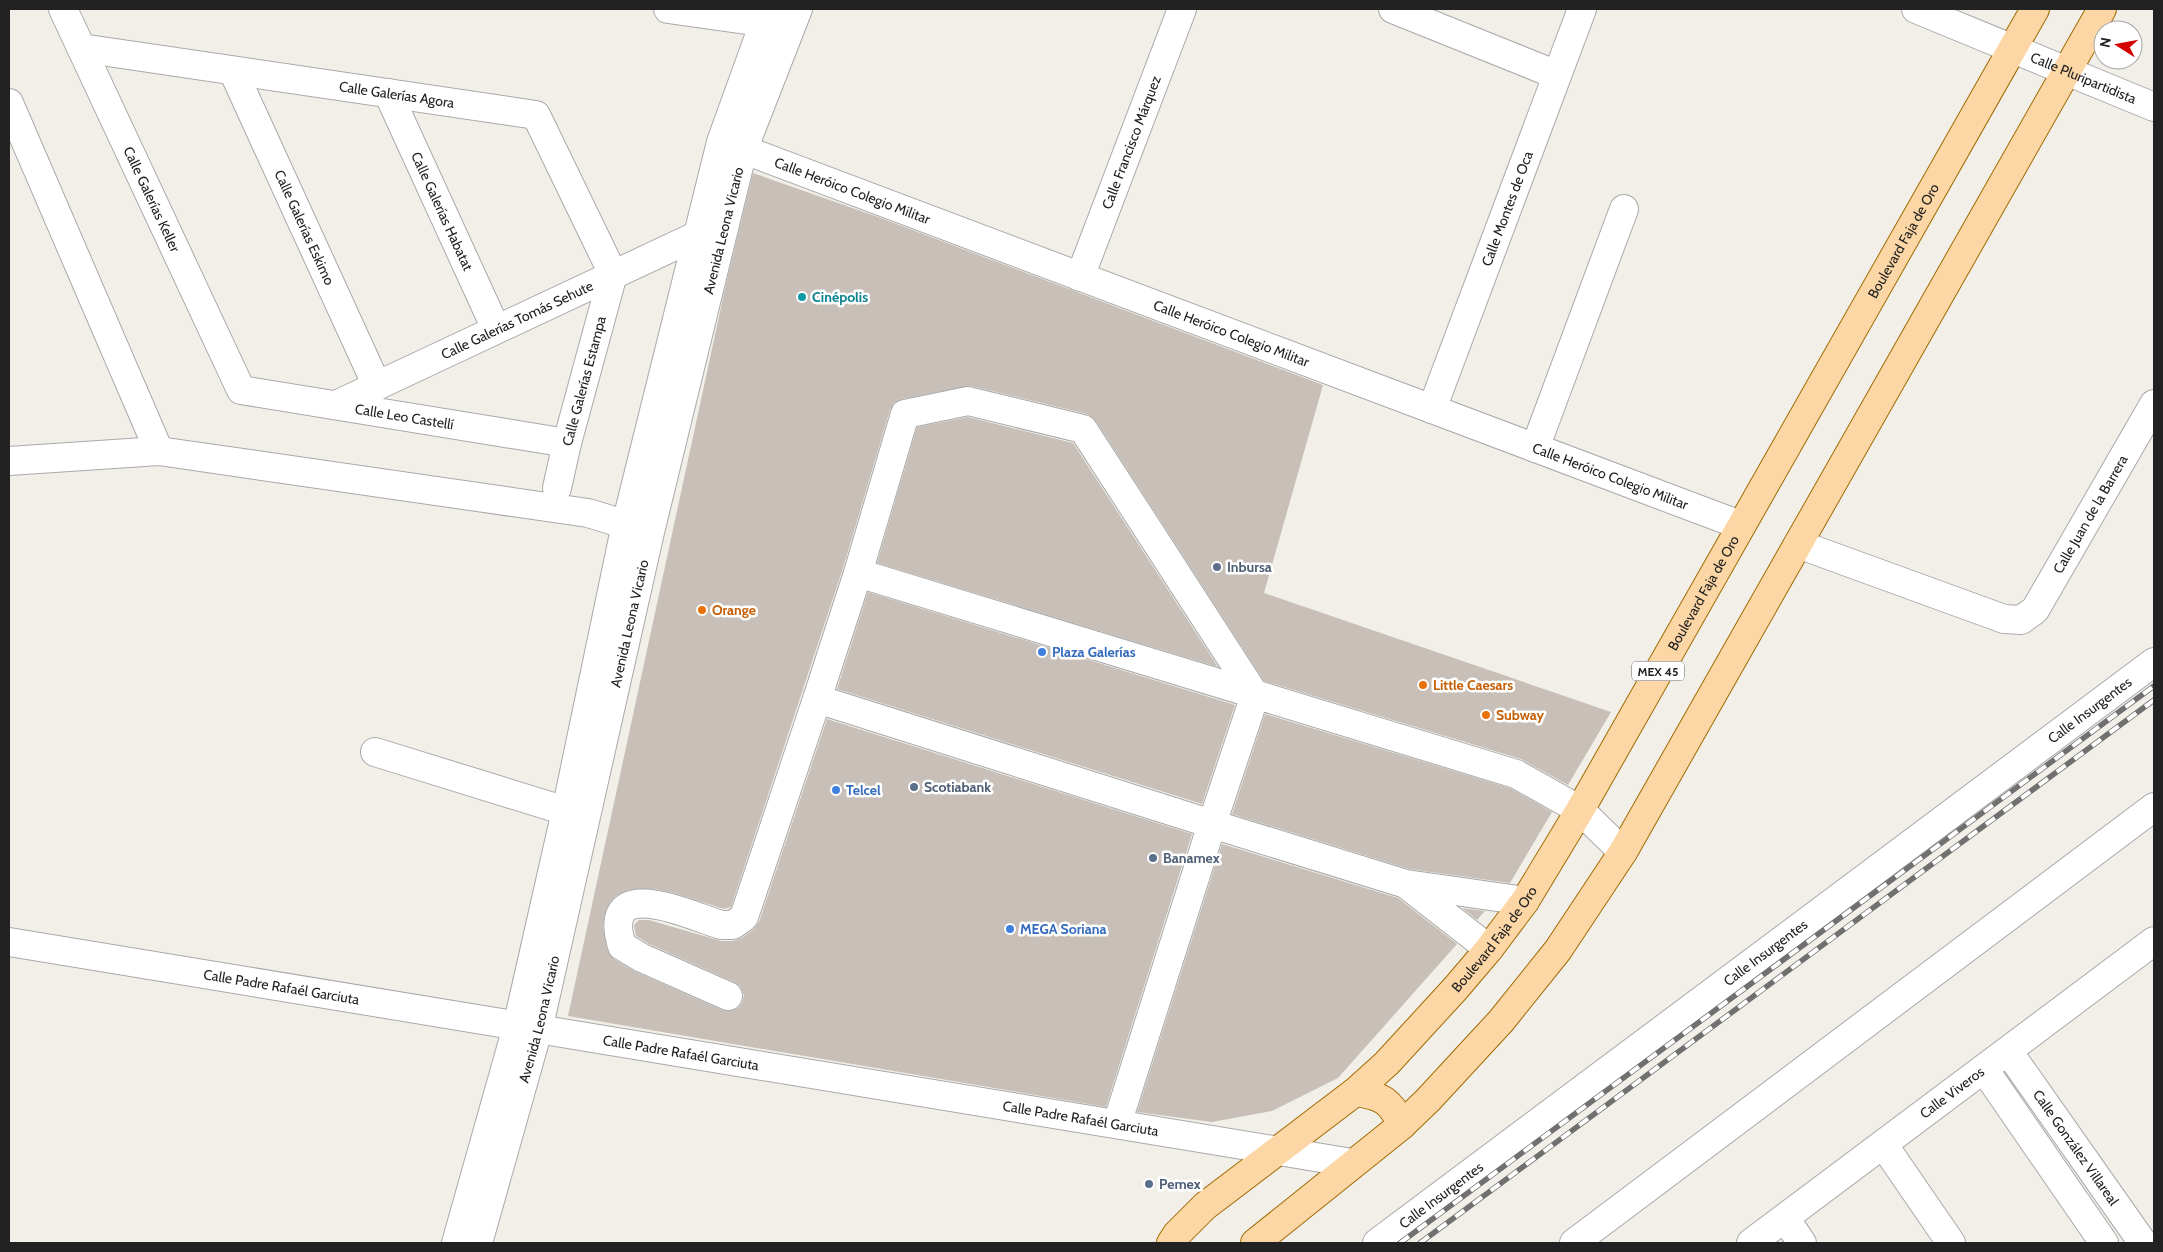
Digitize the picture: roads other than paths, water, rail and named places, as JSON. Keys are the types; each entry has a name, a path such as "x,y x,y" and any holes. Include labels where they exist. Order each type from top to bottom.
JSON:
{"main road":[{"name":"Boulevard Faja de Oro","path":"1171,1243 1177,1234 1204,1206 1355,1092 1387,1063 1455,989 1526,901 1580,810 1740,525 2035,9"},
{"path":"1255,1243 1352,1163 1402,1125 1428,1100 1501,1022 1558,950 1623,852 2102,9"},
{"path":"1355,1092 1376,1095 1394,1108 1402,1125"}],"street":[{"name":"Calle Galerías Keller","path":"63,9 241,390"},
{"path":"668,9 781,17"},
{"name":"Calle Francisco Márquez","path":"1080,277 1182,9"},
{"path":"1393,9 1557,75"},
{"name":"Calle Montes de Oca","path":"1432,409 1582,9"},
{"name":"Calle Pluripartidista","path":"1916,9 2154,107"},
{"name":"Avenida Leona Vicario","path":"478,1243 576,814 638,528 698,235 781,17"},
{"name":"Calle Galerías Agora","path":"81,48 536,115 613,274"},
{"name":"Calle Galerías Eskimo","path":"233,71 377,386"},
{"name":"Calle Galerías Habatat","path":"388,93 496,330"},
{"path":"9,103 160,450"},
{"name":"Avenida Leona Vicario","path":"638,528 732,146"},
{"name":"Calle Heróico Colegio Militar","path":"732,146 1740,525"},
{"path":"1536,448 1624,209"},
{"name":"Calle Galerías Tomás Sehute","path":"336,405 698,235"},
{"name":"Calle Galerías Estampa","path":"557,488 567,443 613,274"},
{"name":"Calle Leo Castellí","path":"241,390 567,443"},
{"path":"728,996 642,958 622,946 617,930 620,918 625,908 636,904 653,902 721,925 733,925 744,917 858,573 905,414 968,401 1083,429 1256,695"},
{"name":"Calle Juan de la Barrera","path":"1798,544 2004,619 2021,620 2035,610 2154,404"},
{"path":"9,461 160,450 588,513 638,528"},
{"path":"858,573 1516,774 1580,810 1623,852"},
{"name":"Calle Insurgentes","path":"1377,1243 2154,662"},
{"path":"1117,1124 1212,824 1256,695"},
{"path":"817,699 1406,884 1526,901"},
{"path":"375,752 576,814"},
{"path":"1574,1243 2154,807"},
{"path":"1406,884 1489,948"},
{"name":"Calle Padre Rafaél Garciuta","path":"9,942 1352,1163"},
{"name":"Calle Viveros","path":"1751,1243 2153,945"},
{"name":"Avenida Leona Vicario","path":"456,1243 527,1028"},
{"name":"Calle González Villareal","path":"2008,1051 2143,1243"},
{"path":"1984,1069 2104,1243"},
{"path":"1883,1144 1951,1243"},
{"path":"1785,1218 1802,1243"}],"railway":[{"path":"1400,1243 2154,686"},
{"path":"1420,1243 2154,700"}],"place":[{"name":"Cinépolis","path":"802,297"},
{"name":"Inbursa","path":"1217,567"},
{"name":"Orange","path":"702,610"},
{"name":"Plaza Galerías","path":"1042,652"},
{"name":"Little Caesars","path":"1423,685"},
{"name":"Subway","path":"1486,715"},
{"name":"Scotiabank","path":"914,787"},
{"name":"Telcel","path":"836,790"},
{"name":"Banamex","path":"1153,858"},
{"name":"MEGA Soriana","path":"1010,929"},
{"name":"Pemex","path":"1149,1184"}]}
